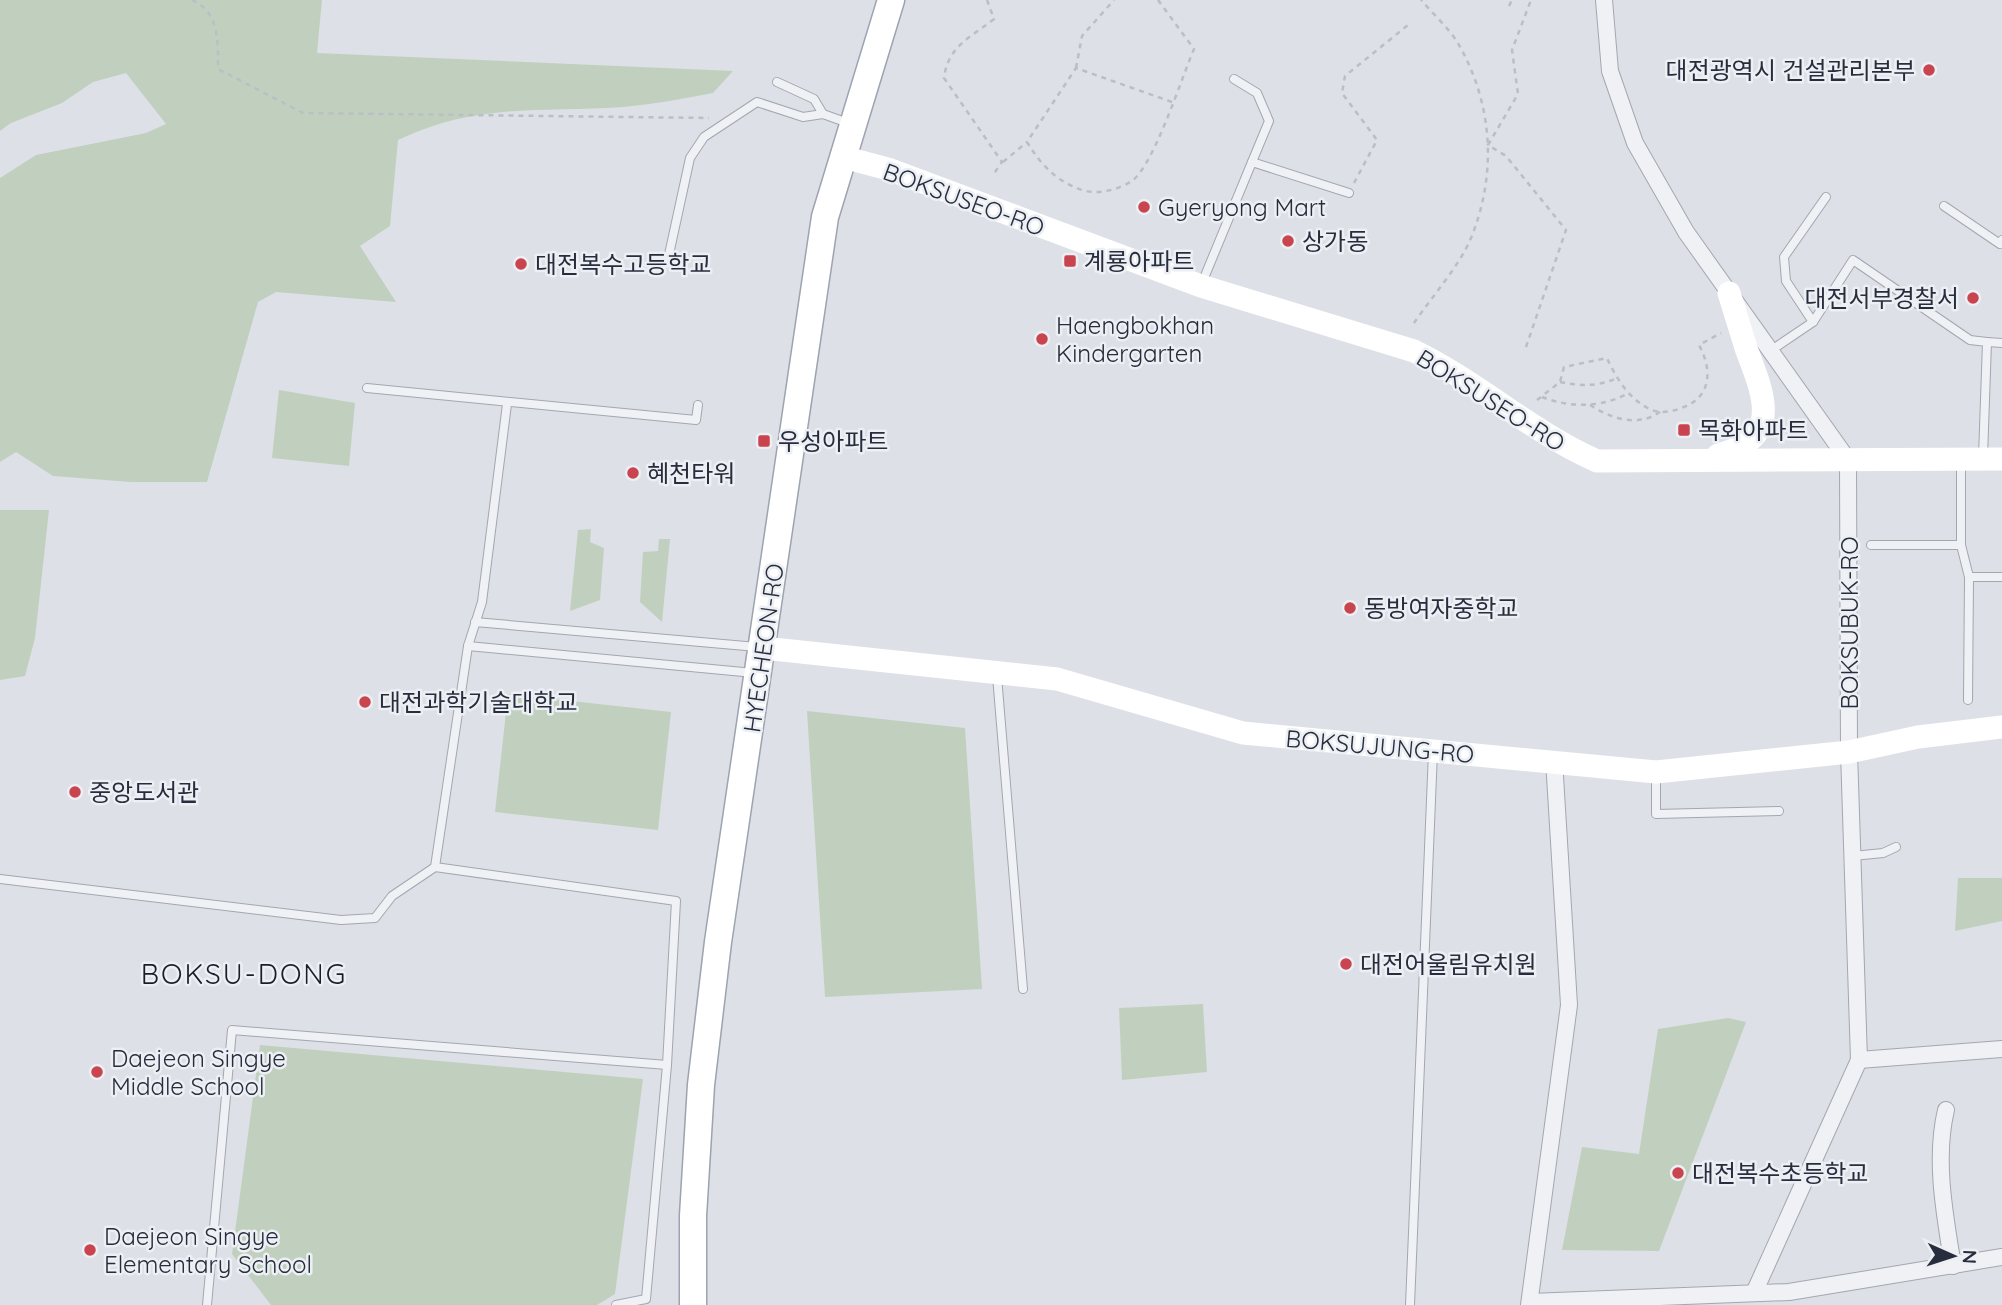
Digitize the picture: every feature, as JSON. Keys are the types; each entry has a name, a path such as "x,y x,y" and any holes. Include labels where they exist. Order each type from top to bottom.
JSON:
{"main road":[{"name":"HYECHEON-RO","path":"693,1305 693,1216 701,1085 718,942 825,217 890,1"}],"street":[{"path":"1605,0 1610,71 1635,143 1686,232 1847,460"},
{"name":"BOKSUSEO-RO","path":"843,158 888,170 1200,286 1414,351 1447,367 1560,445 1597,461 1982,459"},
{"path":"1691,461 1735,450 1750,442 1765,415 1764,397 1729,293"},
{"name":"BOKSUBUK-RO","path":"1754,1293 1859,1060 1849,752 1847,460"},
{"name":"BOKSUJUNG-RO","path":"761,660 1058,679 1243,733 1554,760 1656,772 1849,752 1919,737 2002,727"},
{"path":"1554,760 1569,1005 1529,1303 1789,1292 2002,1257"},
{"path":"1859,1060 2002,1049"},
{"path":"1946,1110 1941,1154 1944,1213 1952,1266"}],"lane":[{"path":"1200,286 1269,121 1257,93 1234,79"},
{"path":"777,82 814,99 823,114"},
{"path":"668,259 690,158 704,137 757,102 803,117 823,114 851,124"},
{"path":"1252,162 1349,192"},
{"path":"1813,322 1786,281 1784,257 1826,197"},
{"path":"1944,206 2000,244 2002,240"},
{"path":"1770,351 1813,322 1853,260 1970,340 2002,342"},
{"path":"1968,700 1969,577 1961,545 1982,459 1987,342"},
{"path":"367,388 507,404 696,420 698,405"},
{"path":"435,867 468,646 482,602 507,404"},
{"path":"1871,545 1961,545"},
{"path":"1969,577 2002,577"},
{"path":"475,622 761,660"},
{"path":"468,646 761,660"},
{"path":"997,673 1023,989"},
{"path":"1410,1305 1433,751"},
{"path":"1656,772 1656,814 1779,811"},
{"path":"1853,856 1883,853 1896,847"},
{"path":"0,879 341,920 375,918 392,896 435,867 676,901 667,1065 646,1299 616,1305"},
{"path":"207,1305 232,1031 667,1065"}],"path":[{"path":"192,0 197,2 218,30 218,69 303,113 729,119"},
{"path":"987,0 994,19 957,47 947,59 944,78 1002,162"},
{"path":"993,175 1002,162 1027,142 1076,68 1082,36 1114,0"},
{"path":"1027,142 1046,169 1065,184 1089,192 1113,190 1134,179 1147,162 1194,49 1158,0"},
{"path":"1414,323 1471,239 1485,191 1489,128 1480,88 1458,43 1421,0"},
{"path":"1509,6 1512,0"},
{"path":"1488,145 1518,93 1512,50 1531,0"},
{"path":"1349,192 1377,140 1342,93 1345,76 1408,24"},
{"path":"1076,68 1171,102"},
{"path":"1488,145 1506,156 1566,230 1525,347"},
{"path":"1537,400 1560,382 1564,367 1607,358 1617,378 1629,393 1653,411 1674,411 1697,402 1708,383 1708,362 1699,345 1721,332"},
{"path":"1560,382 1587,386 1603,385 1617,378"},
{"path":"1542,397 1562,405 1589,404 1629,393"},
{"path":"1589,404 1617,420 1651,418 1661,411"}],"green space":[{"path":"0,0 322,0 317,53 733,71 713,93 623,107 482,114 427,128 398,140 390,226 360,246 396,302 276,292 258,302 207,482 131,482 53,476 16,452 0,462 0,178 36,155 146,133 166,124 126,73 93,82 62,103 11,123 0,131"},
{"path":"279,390 355,403 349,466 272,458"},
{"path":"0,510 49,510 35,638 25,676 0,680"},
{"path":"591,529 590,542 604,548 600,600 570,611 578,530"},
{"path":"659,539 670,539 662,622 640,602 643,552 658,551"},
{"path":"508,694 671,712 658,830 495,812"},
{"path":"807,711 965,728 982,989 825,997"},
{"path":"1958,878 2002,878 2002,921 1955,931"},
{"path":"1203,1004 1207,1072 1122,1080 1119,1008"},
{"path":"1728,1018 1746,1022 1659,1251 1562,1250 1582,1147 1639,1154 1658,1029"},
{"path":"260,1045 643,1079 615,1294 597,1305 271,1305 232,1254"}],"place":[{"name":"대전광역시 건설관리본부","path":"1929,70"},
{"name":"Gyeryong Mart","path":"1144,207"},
{"name":"상가동","path":"1288,241"},
{"name":"계룡아파트","path":"1070,261"},
{"name":"대전복수고등학교","path":"521,264"},
{"name":"대전서부경찰서","path":"1973,298"},
{"name":"Haengbokhan Kindergarten","path":"1042,339"},
{"name":"목화아파트","path":"1684,430"},
{"name":"우성아파트","path":"764,441"},
{"name":"혜천타워","path":"633,473"},
{"name":"동방여자중학교","path":"1350,608"},
{"name":"대전과학기술대학교","path":"365,702"},
{"name":"중앙도서관","path":"75,792"},
{"name":"대전어울림유치원","path":"1346,964"},
{"name":"Daejeon Singye Middle School","path":"97,1072"},
{"name":"대전복수초등학교","path":"1678,1173"},
{"name":"Daejeon Singye Elementary School","path":"90,1250"}],"district":[{"name":"BOKSU-DONG","path":"244,973"}]}
